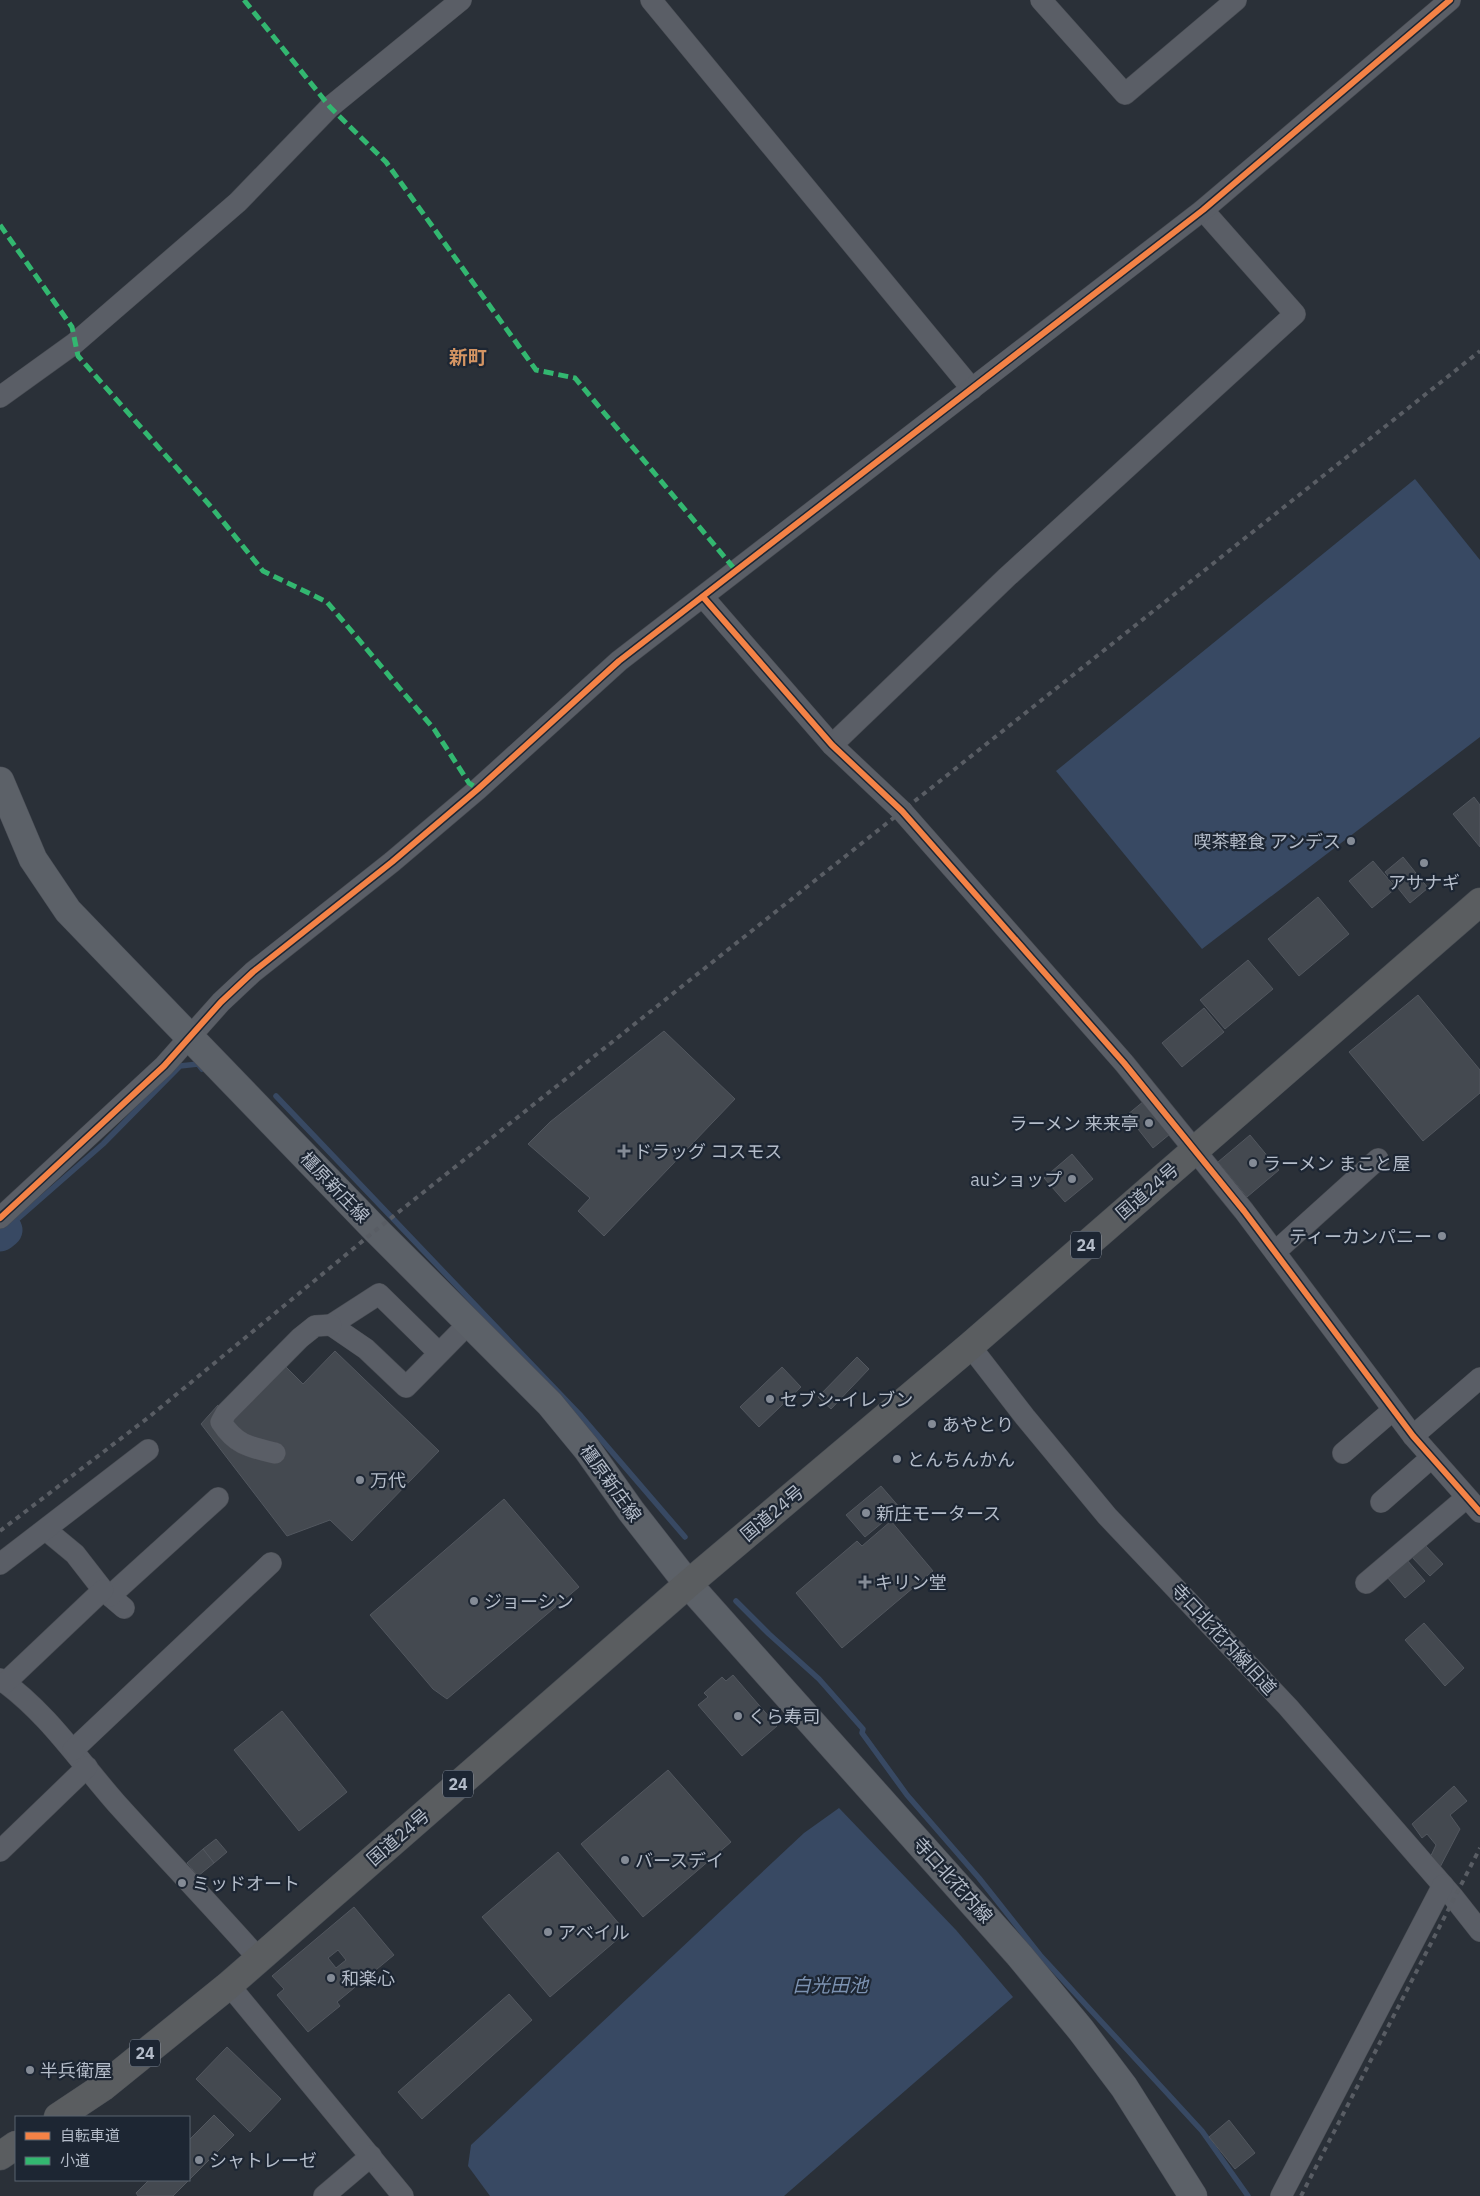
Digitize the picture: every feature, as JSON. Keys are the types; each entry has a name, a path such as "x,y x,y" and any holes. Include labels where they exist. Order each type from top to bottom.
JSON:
{"highway":[{"name":"国道24号","path":"60,2116 103,2087 229,1985 688,1584 970,1346 1480,902"},
{"path":"0,2156 15,2146"}],"main road":[{"name":"橿原新庄線","path":"0,781 33,859 50,887 89,934 191,1037 376,1230 470,1322 570,1427 631,1511 688,1584"},
{"name":"寺口北花内線","path":"688,1584 1025,1962 1124,2087 1193,2196"}],"street":[{"path":"0,397 82,337 238,202 330,107 461,0"},
{"path":"651,0 972,389"},
{"path":"1048,3 1125,94 1236,0"},
{"path":"0,1218 138,1092 191,1037 221,1002 253,972 399,856 478,789 631,651 704,598 1203,210 1450,0"},
{"path":"832,745 1007,577 1295,314 1203,210"},
{"path":"704,598 832,745 902,810 1118,1056 1196,1149 1413,1436 1473,1505 1366,1583"},
{"path":"1275,1252 1378,1159"},
{"path":"275,1453 245,1446 230,1435 221,1422 226,1413 300,1338 315,1326 331,1325 379,1294 439,1354"},
{"path":"331,1325 366,1349 406,1387 470,1322"},
{"name":"寺口北花内線旧道","path":"970,1346 1107,1516 1288,1707 1443,1885 1480,1931"},
{"path":"1413,1436 1480,1378"},
{"path":"1343,1453 1393,1410"},
{"path":"0,1564 148,1450"},
{"path":"1381,1502 1432,1458"},
{"path":"218,1498 112,1598 2,1681 30,1703 74,1750 117,1804 259,1959"},
{"path":"46,1530 75,1554 112,1598"},
{"path":"74,1750 271,1563"},
{"path":"0,1851 87,1768"},
{"path":"1281,2196 1443,1885"},
{"path":"229,1985 404,2196"},
{"path":"324,2196 371,2156"}],"water":[{"path":"1415,479 1480,560 1480,737 1202,949 1056,771"},
{"name":"白光田池","path":"839,1808 956,1930 1013,1997 784,2196 490,2196 468,2166 471,2145 804,1833"}],"building":[{"path":"1474,797 1480,805 1480,847 1453,814"},
{"path":"1403,857 1428,888 1410,903 1385,872"},
{"path":"1373,861 1396,888 1372,908 1349,881"},
{"path":"1318,897 1349,934 1299,976 1268,939"},
{"path":"1248,960 1273,989 1225,1029 1200,1000"},
{"path":"1418,995 1480,1070 1480,1093 1423,1141 1349,1052"},
{"path":"1204,1008 1224,1032 1182,1067 1162,1043"},
{"path":"664,1031 735,1099 604,1236 578,1211 590,1198 528,1144 550,1122"},
{"path":"1144,1101 1170,1134 1153,1148 1127,1115"},
{"path":"1250,1135 1279,1170 1247,1197 1218,1162"},
{"path":"1072,1154 1093,1179 1065,1202 1044,1178"},
{"path":"335,1351 439,1451 352,1541 330,1520 287,1536 201,1424 218,1405 233,1420 286,1367 303,1384"},
{"path":"857,1357 869,1369 831,1409 818,1397"},
{"path":"782,1367 801,1387 759,1427 740,1407"},
{"path":"881,1486 900,1508 865,1537 846,1515"},
{"name":"ジョーシン","path":"504,1499 579,1587 447,1699 433,1689 370,1615"},
{"name":"キリン堂","path":"891,1521 933,1571 842,1648 796,1593 857,1541 862,1546"},
{"path":"1423,1543 1443,1564 1430,1576 1410,1555"},
{"path":"1407,1560 1425,1581 1405,1598 1387,1577"},
{"path":"1424,1623 1464,1668 1445,1686 1405,1640"},
{"name":"くら寿司","path":"733,1675 777,1726 742,1756 698,1705 708,1697 704,1693 722,1677 726,1681"},
{"path":"282,1711 347,1792 299,1831 234,1750"},
{"path":"668,1770 731,1842 643,1917 581,1844"},
{"path":"1454,1786 1467,1801 1450,1815 1460,1829 1438,1871 1427,1864 1436,1845 1427,1834 1422,1838 1412,1824"},
{"path":"216,1839 227,1852 214,1863 203,1849"},
{"path":"203,1849 214,1863 198,1876 187,1863"},
{"path":"558,1852 626,1932 550,1997 482,1917"},
{"path":"354,1907 394,1955 337,2002 340,2006 308,2032 277,1995 284,1989 272,1976","holes":["338,1950 346,1960 336,1968 328,1958"]},
{"path":"509,1994 532,2020 422,2119 398,2092"},
{"path":"227,2047 281,2099 250,2132 196,2079"},
{"name":"シャトレーゼ","path":"214,2115 234,2135 190,2179 190,2139"},
{"path":"1229,2120 1255,2153 1235,2169 1209,2137"},
{"path":"148,2181 188,2181 173,2196 138,2196 136,2193"}],"waterway":[{"path":"5,1230 103,1144 180,1066 198,1064 202,1069"},
{"path":"276,1096 581,1416 685,1537"},
{"path":"0,1234 5,1230"},
{"path":"736,1601 819,1679 863,1729 862,1733 907,1795 979,1878 1040,1955 1202,2131 1248,2196"}],"railway":[{"path":"0,1531 149,1417 376,1230 1480,351"},
{"path":"1301,2196 1480,1848"}],"marked path":[{"path":"244,0 330,107 386,162 536,370 575,378 737,572"},
{"path":"0,225 72,327 78,356 212,508 263,571 327,602 434,729 469,783 478,789"}],"cycle path":[{"path":"0,1218 164,1066 221,1002 253,972 392,862 478,789 619,661 1203,210 1450,0"},
{"path":"704,598 832,745 902,811 1124,1063 1244,1211 1413,1436 1480,1512"}],"place":[{"name":"喫茶軽食 アンデス","path":"1351,841"},
{"name":"アサナギ","path":"1424,863"},
{"name":"ラーメン 来来亭","path":"1149,1123"},
{"name":"ドラッグ コスモス","path":"624,1151"},
{"name":"ラーメン まこと屋","path":"1253,1163"},
{"name":"auショップ","path":"1072,1179"},
{"name":"ティーカンパニー","path":"1442,1236"},
{"name":"セブン-イレブン","path":"770,1399"},
{"name":"あやとり","path":"932,1424"},
{"name":"とんちんかん","path":"897,1459"},
{"name":"万代","path":"360,1480"},
{"name":"新庄モータース","path":"866,1513"},
{"name":"キリン堂","path":"865,1582"},
{"name":"ジョーシン","path":"474,1601"},
{"name":"くら寿司","path":"738,1716"},
{"name":"バースデイ","path":"625,1860"},
{"name":"ミッドオート","path":"182,1883"},
{"name":"アベイル","path":"548,1932"},
{"name":"和楽心","path":"331,1978"},
{"name":"半兵衛屋","path":"30,2070"},
{"name":"シャトレーゼ","path":"199,2160"}],"district":[{"name":"新町","path":"468,357"}]}
